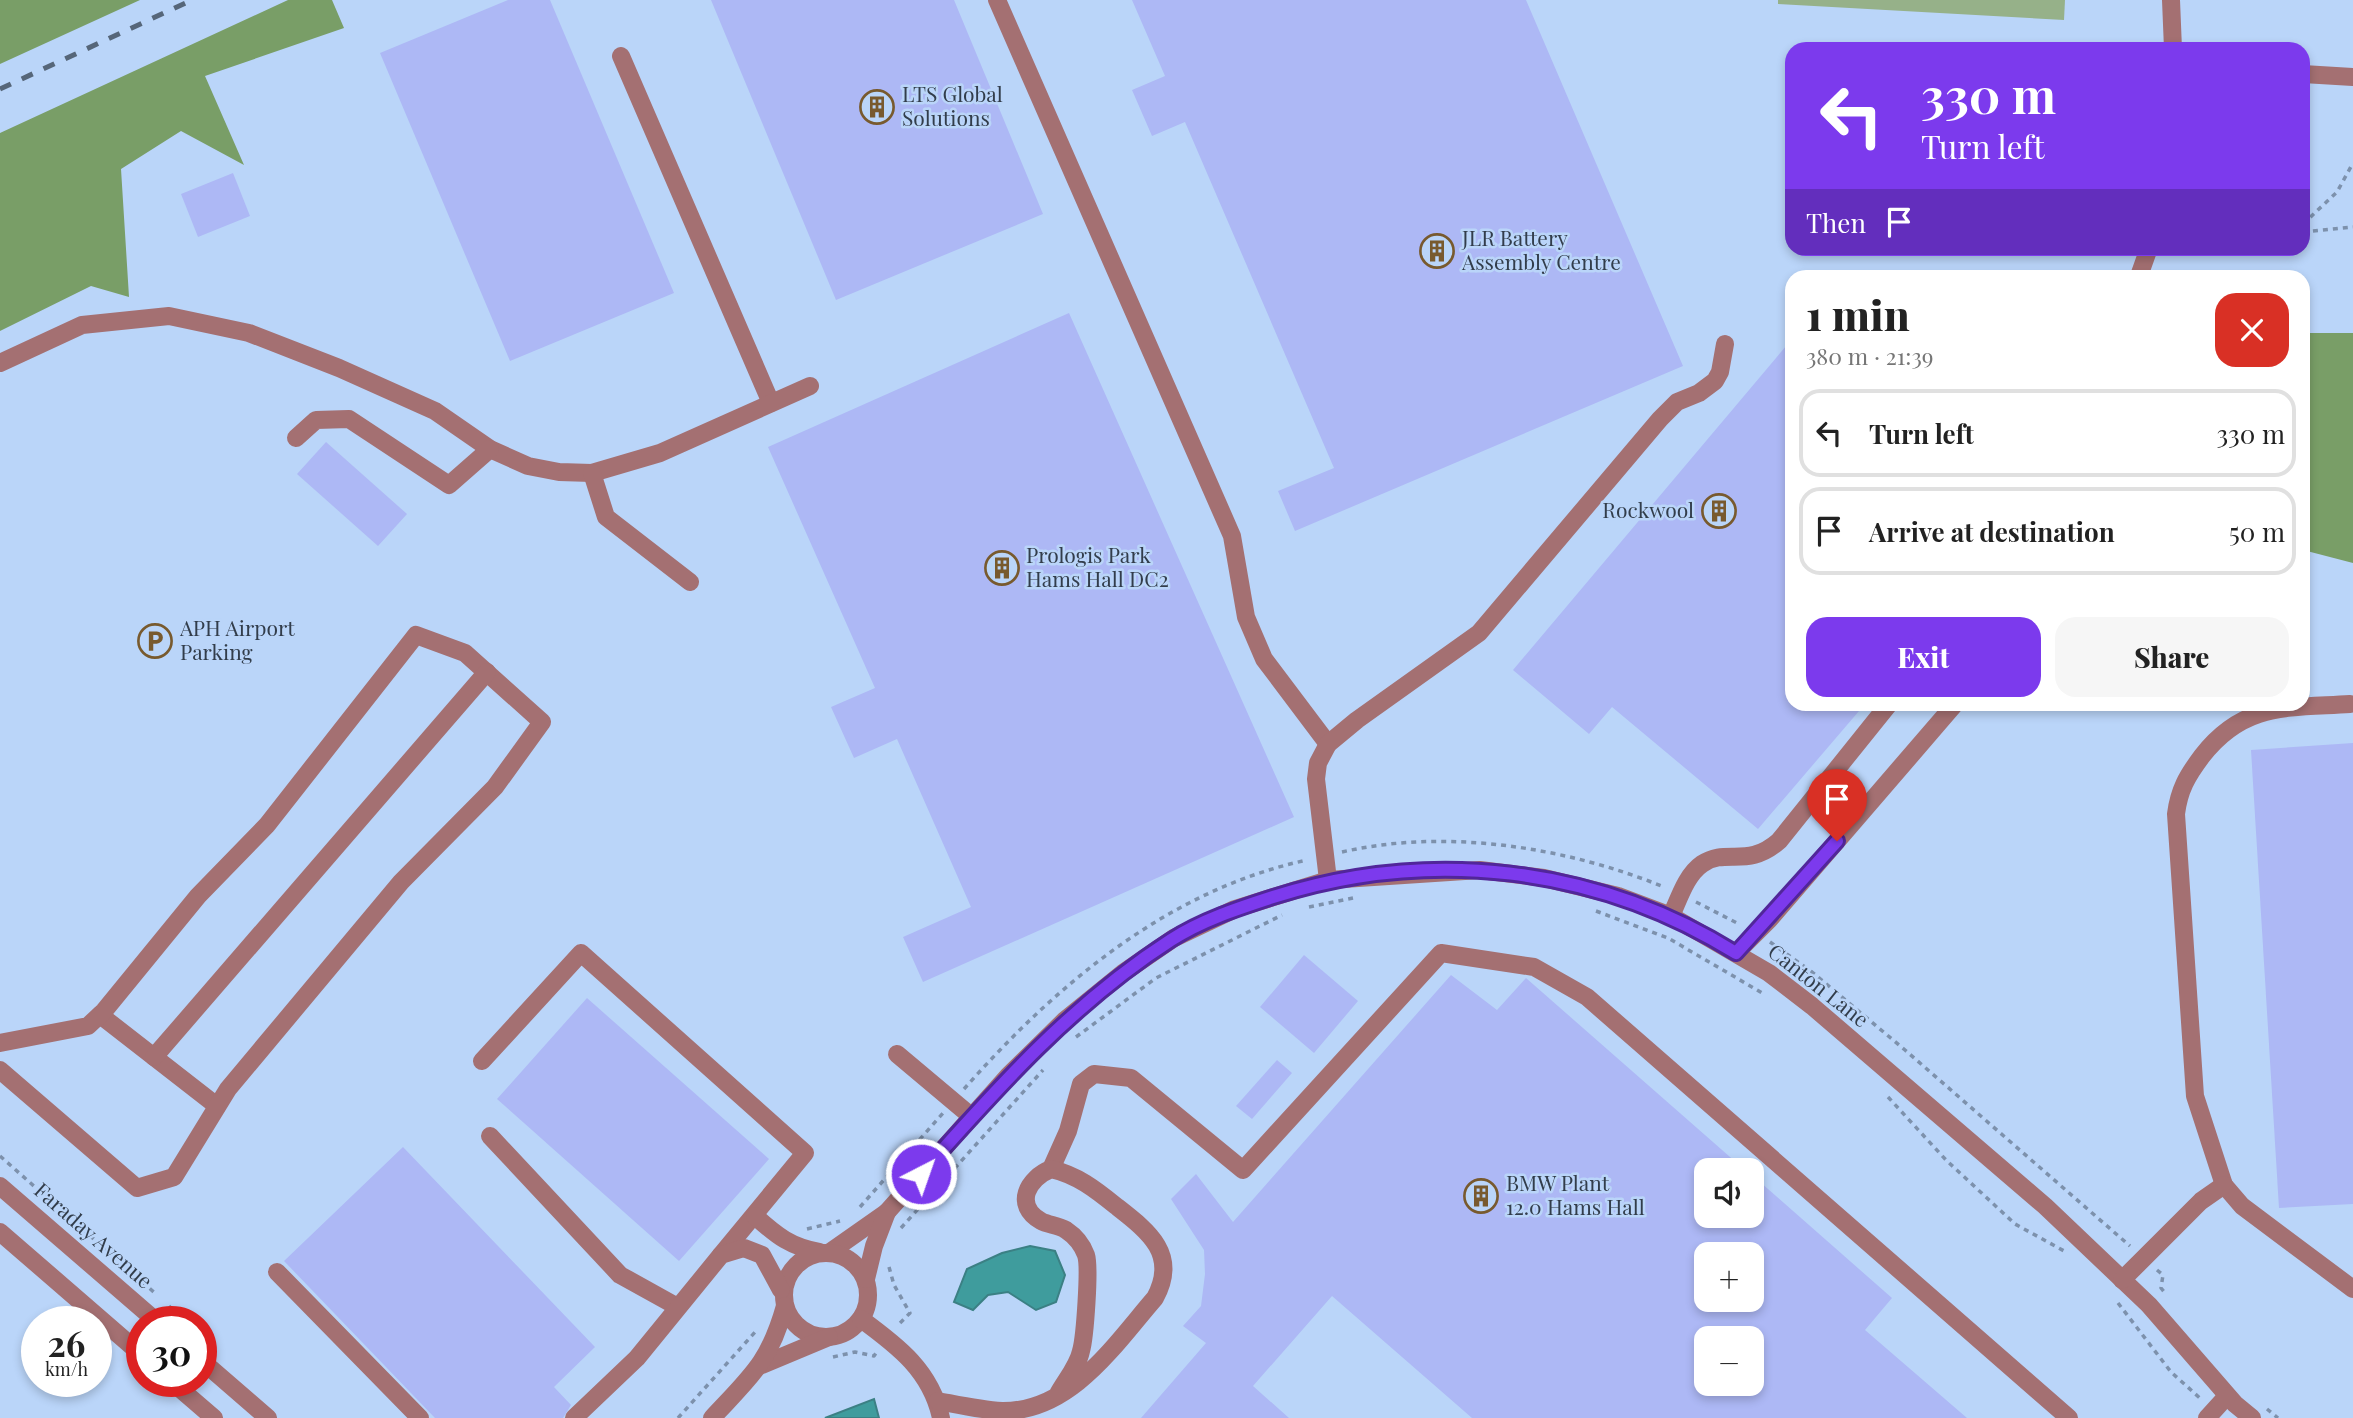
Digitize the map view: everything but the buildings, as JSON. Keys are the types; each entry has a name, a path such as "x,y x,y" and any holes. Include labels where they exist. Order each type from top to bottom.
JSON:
{"street":[{"path":"997,0 1232,536 1247,617 1264,659 1328,744"},
{"path":"2171,0 2171,42"},
{"path":"621,56 771,403"},
{"path":"2310,74 2353,77"},
{"path":"0,363 82,325 169,316 249,333 339,368 435,411 489,449 528,466 559,472 592,473 660,453 810,386"},
{"path":"1328,880 1316,779 1318,763 1328,744 1357,720 1479,633 1660,419 1676,402 1699,393 1714,381 1720,372 1725,344"},
{"path":"296,438 316,420 349,419 449,485 489,449"},
{"path":"592,473 606,517 690,582"},
{"path":"0,1043 88,1026 100,1015 198,896 267,825 416,635 465,653 542,722 495,787 401,882 228,1089 174,1177 137,1188 0,1070"},
{"path":"154,1057 487,672"},
{"path":"2310,706 2350,704"},
{"path":"1671,916 1701,865 1717,858 1749,858 1766,852 1779,841 1883,711"},
{"path":"1736,953 1949,711"},
{"path":"2261,711 2234,723 2212,743 2179,792 2176,814 2194,1083 2224,1185 2242,1206 2353,1289"},
{"name":"Canton Lane","path":"825,1252 887,1212 972,1117 1065,1020 1123,973 1174,938 1235,909 1328,880 1480,870 1544,878 1618,897 1671,916 1736,953 1812,1006 2045,1206 2148,1305 2227,1396 2252,1418"},
{"path":"482,1061 581,953 805,1153 637,1358 574,1418"},
{"path":"1058,1394 1082,1352 1088,1268 1079,1242 1065,1228 1041,1221 1031,1213 1025,1192 1030,1182 1051,1169 1068,1131 1081,1084 1094,1074 1131,1078 1242,1170 1441,953 1534,967 1587,997 2069,1418"},
{"path":"100,1015 217,1106"},
{"path":"897,1054 972,1117"},
{"path":"490,1136 620,1275 677,1306"},
{"path":"861,1319 902,1349 922,1372 939,1410 1004,1411 1035,1406 1083,1380 1155,1298 1164,1273 1157,1245 1147,1230 1085,1181 1051,1169"},
{"name":"Faraday Avenue","path":"0,1185 139,1306"},
{"path":"2122,1280 2201,1201 2224,1185"},
{"name":"Canton Lane","path":"866,1279 874,1246 887,1212"},
{"path":"755,1216 782,1240 796,1248 845,1256 857,1264 866,1279 867,1309 861,1319 845,1333 762,1365"},
{"path":"0,1232 126,1341"},
{"path":"722,1255 744,1248 762,1255 791,1319 802,1330 829,1338"},
{"path":"712,1418 762,1365 776,1339 790,1271 806,1257 825,1252"},
{"path":"277,1272 420,1418"},
{"path":"217,1374 268,1418"},
{"path":"2210,1414 2227,1396"},
{"path":"183,1397 194,1412 214,1418"}],"path":[{"path":"2310,217 2337,192 2353,163"},
{"path":"2310,231 2353,227"},
{"path":"856,1211 985,1065 1065,988 1119,944 1180,908 1232,883 1282,865 1325,856 1403,844 1502,846 1609,868 1681,895 1755,933 1812,972 2163,1275 2161,1288 2167,1297"},
{"path":"1305,907 1358,897"},
{"path":"1586,907 1668,938 1774,1000"},
{"path":"1075,1038 1156,978 1292,910"},
{"path":"897,1233 1047,1065"},
{"path":"1882,1091 1946,1160 2015,1224 2071,1254"},
{"path":"0,1156 157,1296"},
{"path":"799,1228 809,1229 845,1218"},
{"path":"888,1257 894,1285 910,1313"},
{"path":"2117,1301 2171,1372 2210,1414"},
{"path":"678,1418 759,1327"},
{"path":"828,1358 855,1352 874,1356"},
{"path":"2257,1400 2278,1418"}],"shaded area":[{"path":"0,0 140,0 0,64"},
{"path":"288,0 332,0 344,28 205,76 244,165 181,131 121,169 129,297 91,286 0,331 0,133"},
{"path":"1778,0 2065,0 2064,20 1778,4"},
{"path":"2310,333 2353,333 2353,563 2310,552"},
{"path":"1030,1246 1055,1251 1065,1275 1056,1302 1036,1310 1008,1292 988,1295 973,1310 954,1302 967,1269 1002,1253"},
{"path":"874,1399 879,1418 825,1418"}],"railway":[{"path":"0,89 192,0"}],"place":[{"name":"LTS Global Solutions","path":"877,107"},
{"name":"JLR Battery Assembly Centre","path":"1437,251"},
{"name":"Rockwool","path":"1719,511"},
{"name":"Prologis Park Hams Hall DC2","path":"1002,568"},
{"name":"APH Airport Parking","path":"155,641"},
{"name":"BMW Plant 12.0 Hams Hall","path":"1481,1196"}],"route":[{"path":"921,1174 1008,1076 1065,1020 1123,973 1174,938 1235,909 1328,880 1425,871 1480,870 1544,878 1618,897 1671,916 1736,953 1837,841"}]}
